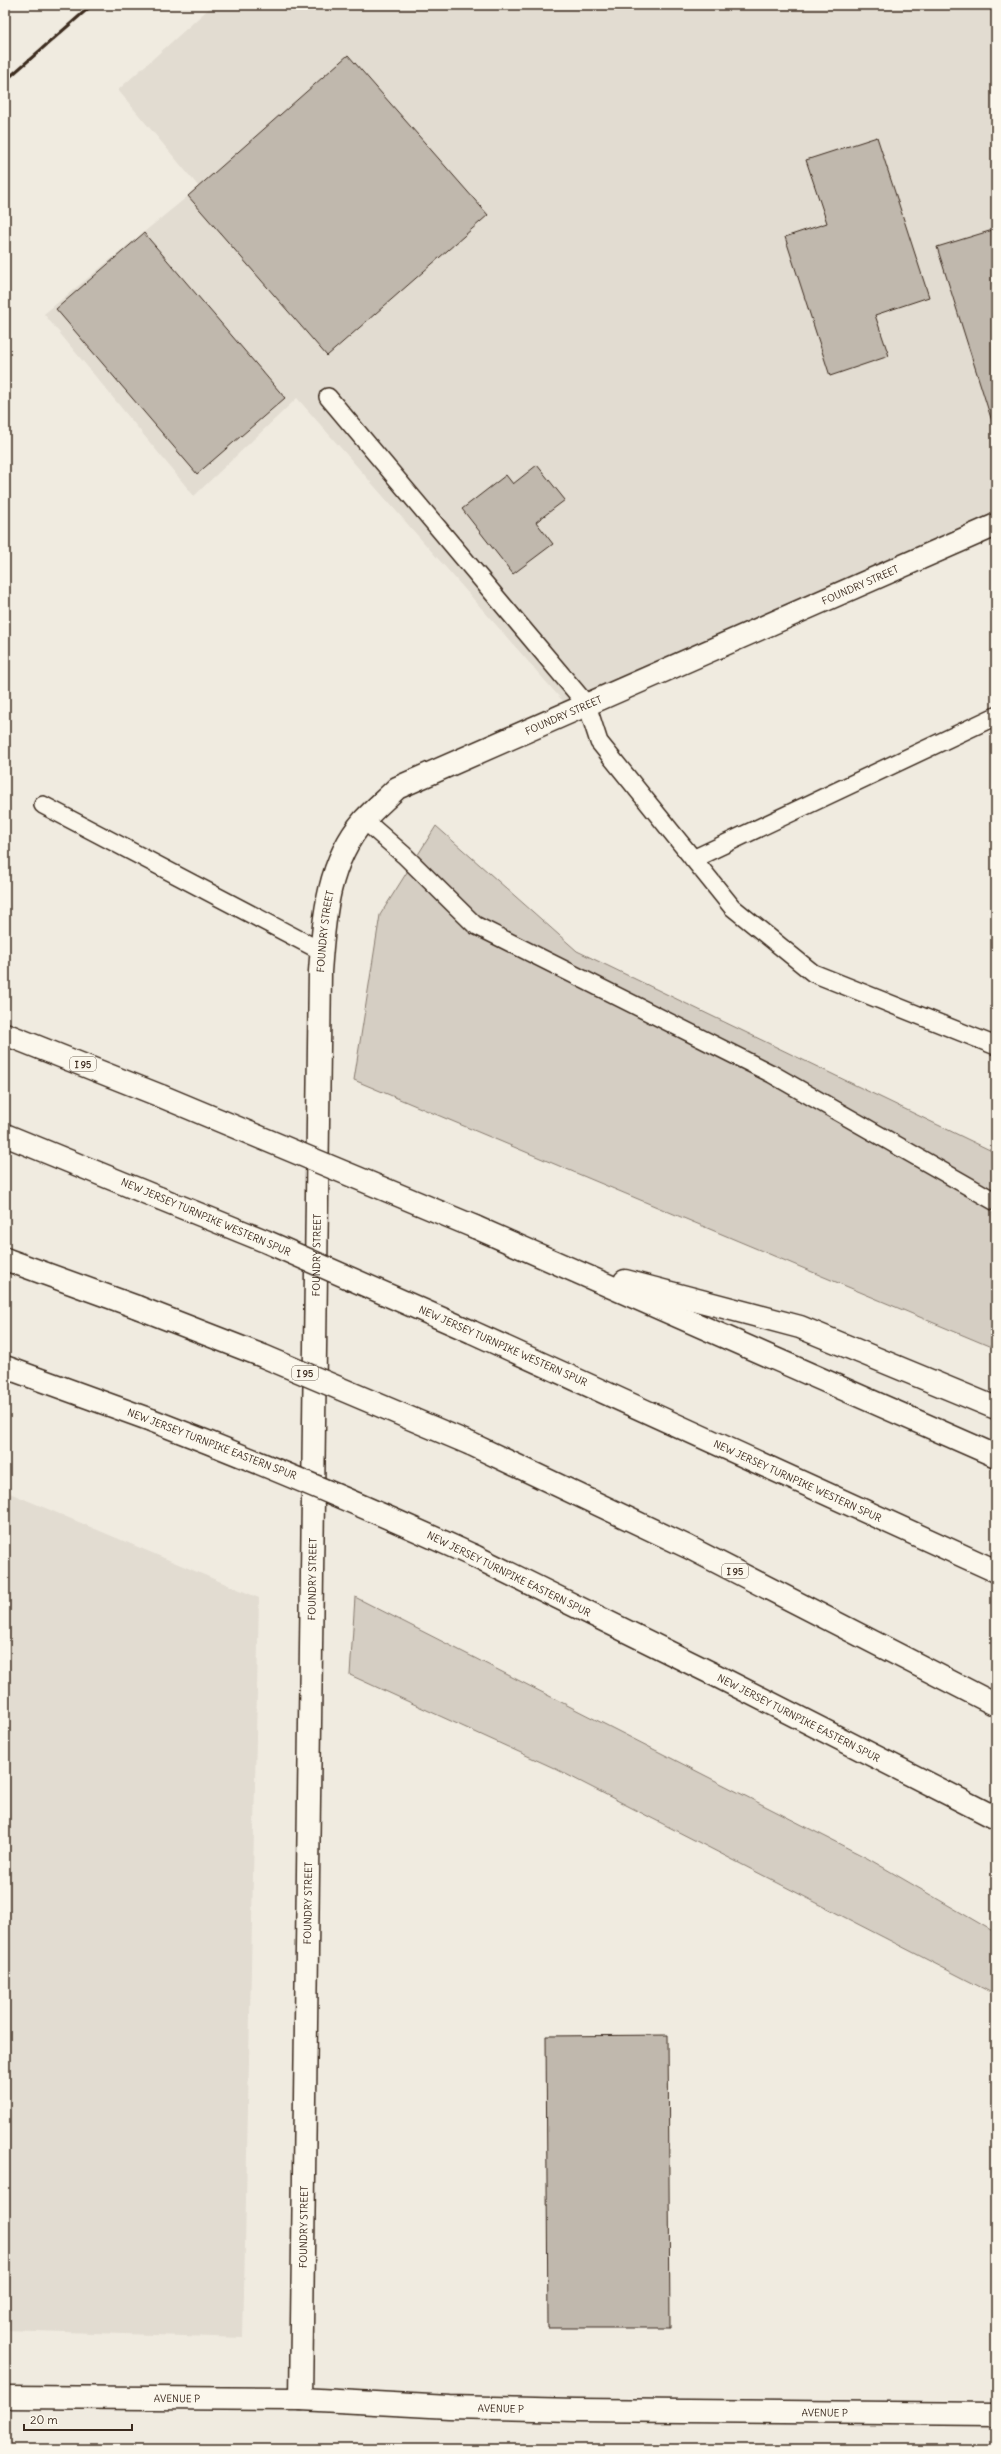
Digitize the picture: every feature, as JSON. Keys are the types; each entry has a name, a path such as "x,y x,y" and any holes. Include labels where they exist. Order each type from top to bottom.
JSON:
{"main road":[{"name":"FOUNDRY STREET","path":"301,2399 321,951 326,898 339,857 364,820 397,788 996,525"},
{"name":"I 95","path":"5,1034 161,1096 475,1227 996,1456"},
{"name":"NEW JERSEY TURNPIKE WESTERN SPUR","path":"5,1135 159,1198 472,1332 996,1571"},
{"name":"I 95","path":"5,1259 137,1307 263,1356 471,1444 701,1554 996,1705"},
{"path":"560,1264 800,1327 996,1408"},
{"name":"NEW JERSEY TURNPIKE EASTERN SPUR","path":"5,1367 151,1420 270,1466 474,1556 715,1675 996,1818"},
{"name":"AVENUE P","path":"5,2397 301,2399 449,2407 996,2414"}],"lane":[{"path":"328,397 586,705 599,742 732,907 813,973 996,1046"},
{"path":"693,859 996,716"},
{"path":"43,805 321,951"},
{"path":"364,820 404,855 475,924 772,1074 996,1202"}],"shaded area":[{"path":"213,5 996,5 996,521 569,708 297,398 194,496 44,314 199,187 118,90"},
{"path":"436,826 577,951 996,1153 996,1349 354,1080 380,915"},
{"path":"5,1491 259,1598 243,2338 5,2330"},
{"path":"355,1597 867,1858 996,1933 996,1995 554,1768 350,1675"}],"building":[{"path":"348,55 488,215 327,356 188,196"},
{"path":"877,137 929,297 875,315 889,356 830,376 785,237 827,223 806,160"},
{"path":"996,229 996,434 937,247"},
{"path":"144,233 285,398 197,474 56,309"},
{"path":"537,465 565,500 536,522 553,544 513,574 462,509 506,475 513,484"},
{"path":"668,2035 670,2328 548,2328 546,2036"}],"railway":[{"path":"5,81 92,5"}]}
